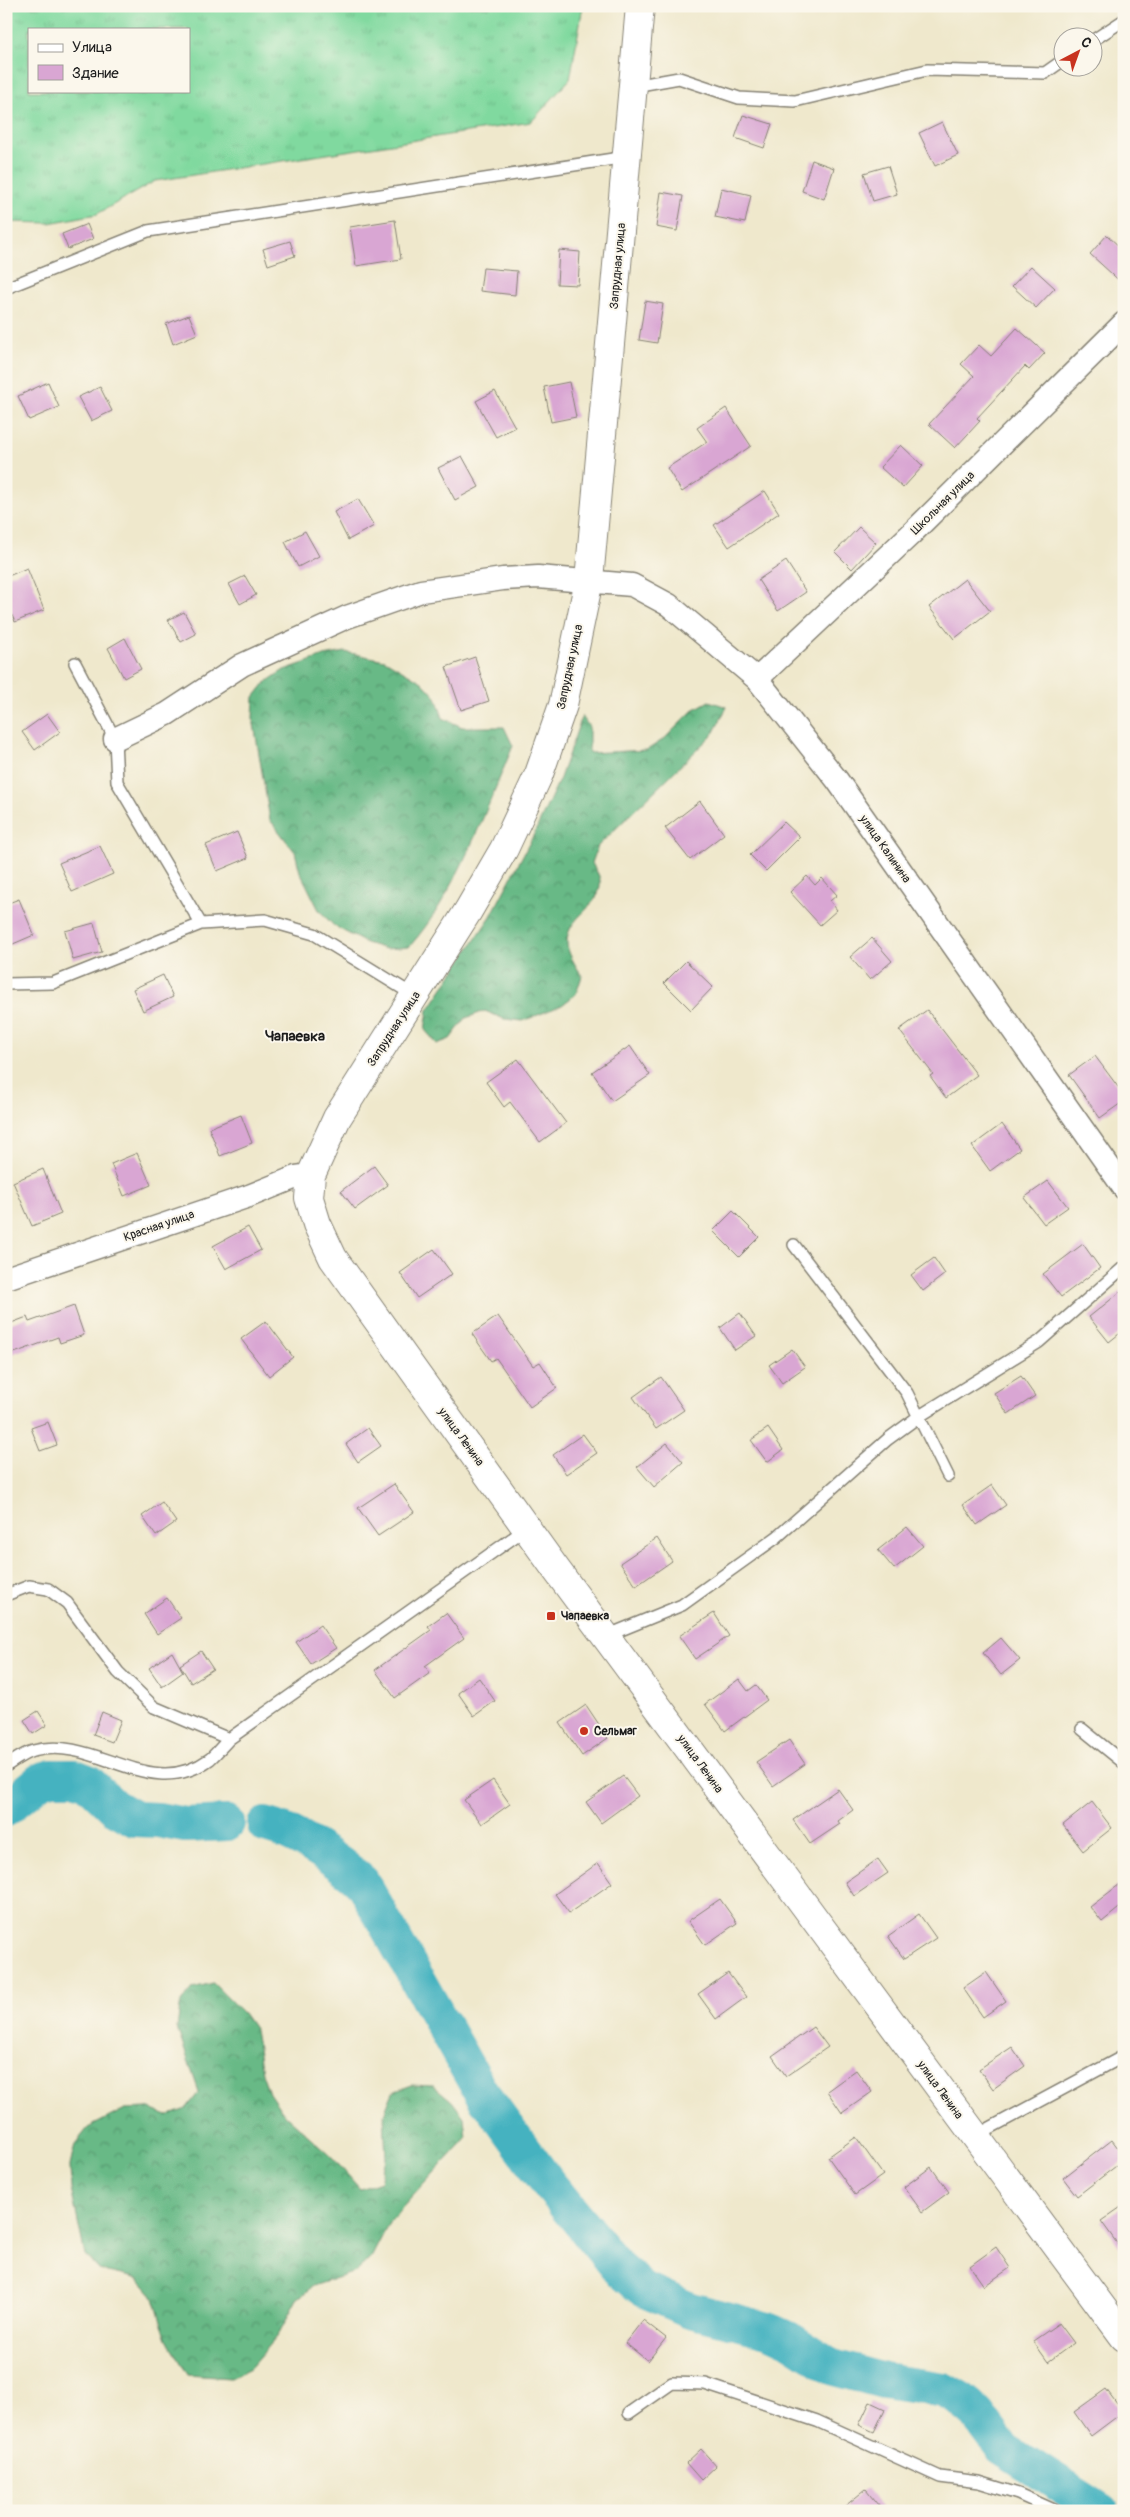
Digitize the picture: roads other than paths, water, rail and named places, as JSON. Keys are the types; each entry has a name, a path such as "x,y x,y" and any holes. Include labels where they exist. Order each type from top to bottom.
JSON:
{"street":[{"name":"Запрудная улица","path":"311,1175 337,1118 415,996 504,849 539,774 563,705 589,580 634,92 640,6"},
{"name":"Школьная улица","path":"757,679 911,534 1124,323"},
{"name":"улица Калинина","path":"116,739 167,714 242,665 348,616 421,591 521,578 568,578 632,585 669,605 757,679 837,780 1124,1188"},
{"name":"Красная улица","path":"6,1278 249,1196 296,1178 311,1175"},
{"name":"улица Ленина","path":"311,1175 309,1198 317,1224 333,1258 606,1636 1124,2337"}],"lane":[{"path":"1102,34 1124,20"},
{"path":"634,92 679,78 739,98 795,101 927,70 1045,73 1052,68"},
{"path":"6,288 148,232 628,156"},
{"path":"75,664 116,739 117,782 201,924"},
{"path":"6,984 53,983 201,924 265,920 314,934 415,996"},
{"path":"794,1245 907,1393 948,1476"},
{"path":"606,1636 682,1605 777,1537 888,1439 918,1417 1040,1342 1124,1267"},
{"path":"6,1766 32,1751 62,1748 94,1755 152,1774 183,1772 210,1758 229,1739 527,1528"},
{"path":"6,1595 29,1586 48,1589 67,1603 118,1672 154,1707 229,1739"},
{"path":"1082,1729 1124,1764"},
{"path":"975,2136 1124,2056"},
{"path":"629,2414 672,2383 705,2384 816,2421 940,2477 978,2482 1018,2494 1056,2511"}],"waterway":[{"path":"6,1809 41,1780 52,1777 75,1777 88,1782 114,1807 135,1819 158,1820 185,1825 227,1823"},
{"path":"265,1825 291,1834 316,1848 362,1882 481,2092 548,2183 616,2266 643,2289 690,2310 768,2330 792,2341 832,2367 884,2381 943,2390 962,2401 977,2414 1002,2448 1101,2511"}],"place":[{"name":"Чапаевка","path":"551,1616"},
{"name":"Сельмаг","path":"584,1731"}],"district":[{"name":"Чапаевка","path":"295,1036"}]}
